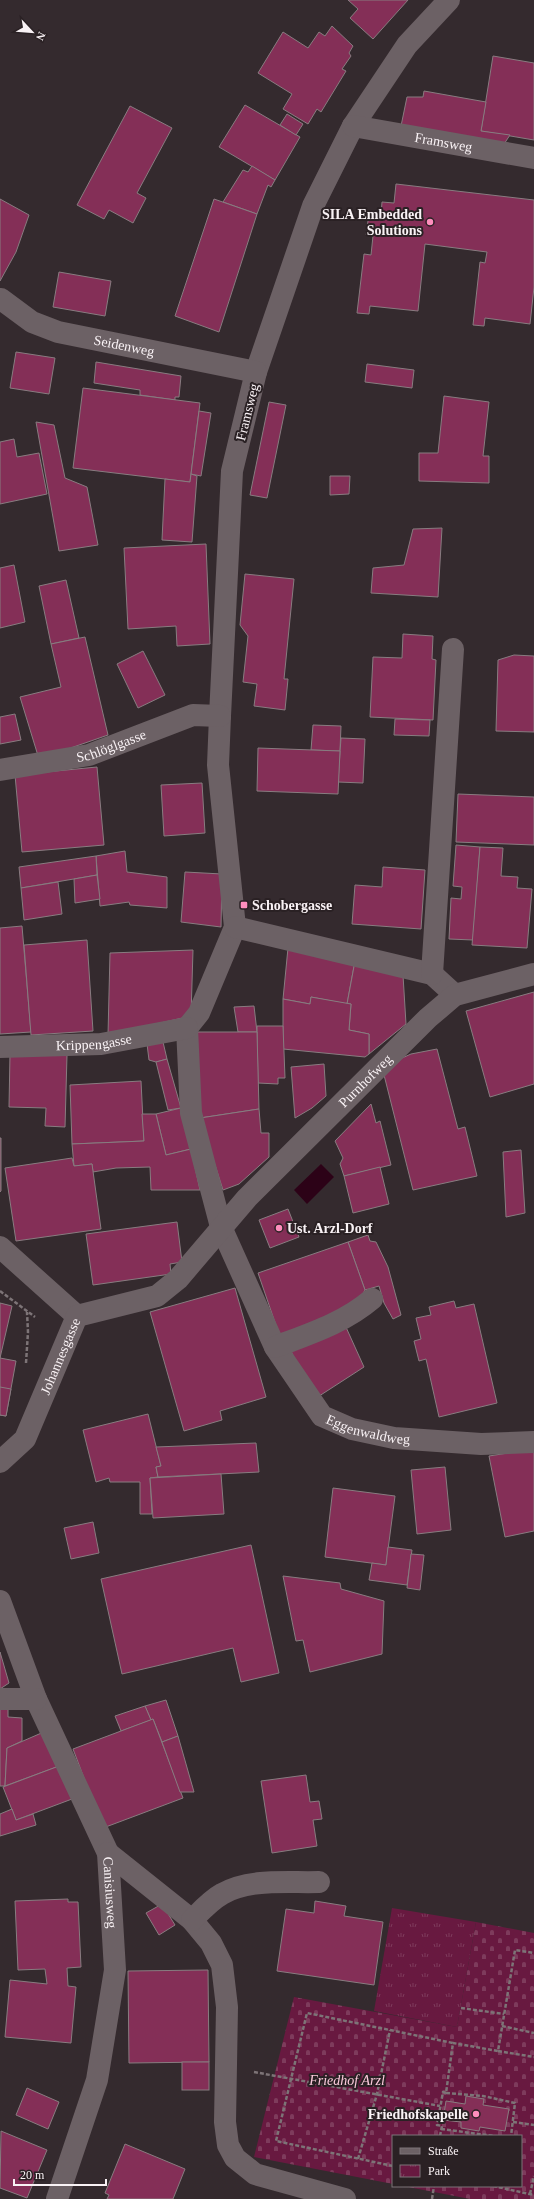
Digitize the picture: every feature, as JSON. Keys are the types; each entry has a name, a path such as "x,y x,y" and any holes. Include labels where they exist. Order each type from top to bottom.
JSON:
{"street":[{"name":"Framsweg","path":"220,716 232,472 256,372 313,206 353,126 407,45 449,0"},
{"name":"Framsweg","path":"353,126 534,158"},
{"name":"Seidenweg","path":"1,298 32,322 58,332 256,372"},
{"path":"432,974 453,649"},
{"name":"Schlöglgasse","path":"0,770 89,755 193,715 220,716"},
{"path":"220,716 218,765 235,927 198,1013 187,1028 191,1113 222,1227"},
{"path":"235,927 432,974 455,995"},
{"name":"Purnhofweg","path":"222,1227 247,1198 428,1018 455,995 534,974"},
{"name":"Krippengasse","path":"0,1047 101,1044 187,1028"},
{"name":"Johannesgasse","path":"0,1462 25,1439 76,1316 157,1296 178,1279 222,1227"},
{"name":"Eggenwaldweg","path":"222,1227 275,1347 322,1416 352,1429 402,1439 481,1444 534,1442"},
{"path":"0,1247 76,1316"},
{"path":"275,1347 331,1325 359,1310 372,1299"},
{"name":"Canisiusweg","path":"0,1601 36,1699 108,1853 115,1970 97,2080 57,2199"},
{"path":"0,1699 36,1699"},
{"path":"108,1853 192,1920 211,1942 222,1965 226,2000 225,2066 227,2138 231,2152 240,2163 255,2174 345,2199"},
{"path":"192,1920 220,1895 236,1887 252,1884 319,1882"}],"path":[{"path":"0,1291 31,1315"},
{"path":"24,1368 28,1332 27,1312"},
{"path":"498,2051 515,1950 534,1953"},
{"path":"461,2008 504,2014"},
{"path":"392,2166 276,2141 307,2013 453,2043 534,2057"},
{"path":"502,2026 534,2033"},
{"path":"358,2159 377,2094 390,2030"},
{"path":"446,2093 453,2043"},
{"path":"225,2066 440,2106"},
{"path":"440,2135 442,2126 437,2126 443,2092 484,2096 514,2104 511,2135"},
{"path":"513,2122 534,2125"},
{"path":"441,2129 486,2135"},
{"path":"498,2187 532,2194 534,2176"},
{"path":"432,2199 434,2187"}],"green space":[{"path":"392,1908 476,1922 457,2027 374,2011"},
{"name":"Friedhof Arzl","path":"476,1922 534,1933 534,2199 470,2199 408,2187 522,2187 522,2135 392,2135 392,2184 254,2157 294,1997 457,2027"}],"shaded area":[{"path":"321,1164 334,1177 307,1204 294,1190"}],"building":[{"path":"348,0 408,0 373,39 350,18 358,9"},
{"path":"332,26 353,46 349,53 351,56 342,69 346,71 321,112 317,109 308,124 283,109 292,94 258,73 283,32 308,48 319,32 325,36"},
{"path":"493,56 534,63 534,140 481,131"},
{"path":"424,91 486,102 481,131 510,135 504,144 401,126 407,97 423,97"},
{"path":"245,105 300,137 275,180 219,147"},
{"path":"130,106 172,128 137,193 146,198 133,223 109,210 104,219 77,205"},
{"path":"287,114 303,124 296,135 280,125"},
{"path":"252,166 275,180 271,187 268,185 257,214 223,202 243,170 248,172"},
{"path":"396,184 534,200 534,287 530,324 485,318 484,326 473,325 480,262 485,263 487,252 425,244 418,311 370,306 369,314 357,313 364,254 371,255 373,236 366,235 369,214 381,215 382,202 394,203"},
{"path":"0,199 29,215 16,252 0,281"},
{"path":"214,199 257,214 219,332 175,316"},
{"path":"59,272 111,281 105,316 53,307"},
{"path":"16,352 55,358 49,394 10,388"},
{"path":"96,362 181,376 179,397 175,397 175,400 140,395 140,390 94,383"},
{"path":"367,364 414,370 412,388 365,382"},
{"path":"83,388 200,403 190,482 73,468"},
{"path":"444,396 489,402 483,456 489,456 489,483 419,481 419,453 438,453"},
{"path":"269,402 286,405 267,498 250,495"},
{"path":"199,411 211,413 201,476 191,474"},
{"path":"36,422 54,425 65,478 87,487 98,545 59,551"},
{"path":"14,439 17,457 39,453 47,494 0,504 0,442"},
{"path":"191,474 197,476 192,542 162,540 165,479 190,482"},
{"path":"330,476 350,476 349,494 330,495"},
{"path":"442,528 438,597 371,593 373,568 404,565 413,529"},
{"path":"206,544 210,644 177,646 176,626 128,629 124,548"},
{"path":"14,565 25,622 0,628 0,568"},
{"path":"245,574 294,579 284,679 288,679 285,710 254,706 257,684 243,682 248,636 240,625"},
{"path":"66,580 79,638 51,644 39,586"},
{"path":"403,634 433,636 432,659 436,660 433,720 370,717 373,657 402,658"},
{"path":"85,637 108,735 39,759 20,697 61,687 51,644"},
{"path":"143,651 165,695 138,708 117,664"},
{"path":"514,655 534,656 534,732 496,731 498,660"},
{"path":"15,714 21,740 0,744 0,717"},
{"path":"395,719 430,720 429,736 394,735"},
{"path":"313,725 341,726 340,751 311,750"},
{"path":"341,738 365,739 363,783 338,782"},
{"path":"258,748 340,751 338,794 257,791"},
{"path":"97,767 104,845 22,852 15,775"},
{"path":"202,783 205,833 164,836 161,785"},
{"path":"458,794 534,797 534,845 456,842"},
{"path":"456,845 480,847 473,940 449,939 451,898 461,899 462,887 453,886"},
{"path":"480,847 503,848 501,876 518,877 517,888 532,889 527,948 472,945"},
{"path":"125,851 127,872 167,877 167,908 130,905 129,902 100,906 96,856"},
{"path":"96,856 97,875 21,888 19,867"},
{"path":"383,867 425,870 421,929 352,924 355,885 382,887"},
{"path":"185,872 222,874 221,927 181,922"},
{"path":"97,875 100,899 75,903 74,879"},
{"path":"58,882 62,914 24,920 21,888"},
{"path":"22,926 31,1032 0,1034 0,928"},
{"path":"87,940 93,1031 31,1035 24,945"},
{"path":"288,948 355,961 347,1004 311,997 310,1004 283,999"},
{"path":"193,950 191,1016 108,1035 110,953"},
{"path":"355,961 403,975 406,1024 369,1054 369,1034 349,1030 351,1004 347,1004"},
{"path":"534,992 534,1084 490,1097 466,1011"},
{"path":"311,997 351,1004 349,1030 369,1034 369,1054 365,1057 283,1049 283,999 310,1004"},
{"path":"254,1006 257,1032 238,1032 234,1007"},
{"path":"257,1026 283,1026 285,1078 278,1078 278,1084 258,1083"},
{"path":"197,1032 257,1032 259,1109 200,1118"},
{"path":"163,1042 167,1059 156,1062 149,1060 147,1044"},
{"path":"437,1049 458,1129 465,1127 477,1176 413,1190 382,1067 411,1054"},
{"path":"10,1054 67,1055 65,1127 45,1126 46,1108 9,1107"},
{"path":"167,1059 181,1108 168,1110 156,1062"},
{"path":"324,1064 326,1096 312,1108 295,1118 291,1067"},
{"path":"141,1081 144,1141 72,1144 70,1085"},
{"path":"371,1104 376,1123 380,1121 391,1165 344,1176 340,1164 343,1158 335,1141"},
{"path":"181,1108 191,1149 166,1155 156,1114"},
{"path":"259,1109 261,1133 269,1133 269,1157 239,1184 223,1190 200,1118"},
{"path":"142,1114 156,1114 166,1155 191,1149 200,1190 151,1190 150,1167 116,1168 93,1172 92,1164 74,1166 72,1144 144,1141"},
{"path":"0,1138 1,1191 0,1192"},
{"path":"521,1150 525,1213 506,1217 503,1152"},
{"path":"72,1158 74,1166 92,1164 101,1229 16,1241 5,1168"},
{"path":"380,1167 389,1204 353,1213 344,1176"},
{"name":"Ust. Arzl-Dorf","path":"288,1209 299,1237 270,1248 259,1220"},
{"path":"177,1222 182,1262 170,1264 171,1274 93,1285 86,1234"},
{"path":"368,1235 370,1241 376,1242 388,1267 401,1315 393,1319 384,1303 379,1286 365,1290 348,1242"},
{"path":"348,1242 365,1290 358,1302 280,1337 258,1273"},
{"path":"235,1288 266,1397 220,1411 222,1420 184,1431 150,1312"},
{"path":"454,1301 456,1308 474,1304 497,1403 439,1417 426,1359 419,1361 414,1341 421,1339 416,1318 431,1315 429,1307"},
{"path":"0,1303 12,1306 0,1358"},
{"path":"345,1325 364,1367 313,1400 291,1351"},
{"path":"0,1358 16,1361 6,1416 0,1415"},
{"path":"0,1387 11,1389 6,1416 0,1415"},
{"path":"148,1414 161,1466 156,1467 158,1477 150,1478 152,1514 140,1514 140,1482 110,1482 109,1478 96,1482 83,1430"},
{"path":"256,1443 259,1472 158,1477 156,1467 161,1466 156,1447"},
{"path":"534,1449 534,1531 505,1537 489,1456"},
{"path":"445,1467 451,1530 417,1534 411,1470"},
{"path":"221,1474 224,1514 153,1518 150,1478"},
{"path":"333,1488 395,1496 386,1565 325,1557"},
{"path":"93,1522 99,1553 71,1559 64,1528"},
{"path":"251,1545 279,1673 241,1682 233,1648 122,1674 101,1579"},
{"path":"388,1547 412,1550 407,1585 369,1580 372,1563 386,1565"},
{"path":"411,1554 424,1555 420,1590 407,1588"},
{"path":"283,1576 340,1583 341,1589 384,1601 382,1654 310,1672 303,1640 296,1641"},
{"path":"0,1652 9,1683 0,1689"},
{"path":"166,1700 178,1736 162,1742 153,1719 151,1720 145,1706"},
{"path":"145,1706 151,1720 121,1731 115,1716"},
{"path":"0,1709 8,1709 8,1717 22,1718 22,1741 7,1748 5,1786 0,1786"},
{"path":"153,1719 183,1798 103,1828 73,1749"},
{"path":"46,1731 59,1766 5,1786 7,1748"},
{"path":"178,1736 194,1792 180,1792 162,1742"},
{"path":"59,1766 72,1799 16,1820 3,1787"},
{"path":"306,1775 310,1802 319,1801 322,1819 313,1820 317,1846 272,1853 261,1781"},
{"path":"12,1809 16,1820 33,1814 36,1825 0,1836 0,1814"},
{"path":"68,1899 68,1902 78,1902 81,1967 67,1968 68,1986 76,1987 71,2043 5,2037 10,1980 47,1984 45,1969 18,1970 15,1901"},
{"path":"315,1901 346,1906 344,1916 383,1922 374,1985 277,1971 286,1909 314,1913"},
{"path":"162,1904 175,1925 159,1935 146,1913"},
{"path":"208,1970 209,2062 129,2063 128,1971"},
{"path":"182,2062 209,2062 209,2090 182,2090"},
{"path":"27,2088 59,2102 48,2129 16,2115"},
{"name":"Friedhofskapelle","path":"466,2096 484,2099 483,2105 509,2109 505,2131 480,2127 479,2131 461,2128 461,2122 443,2120 446,2101 465,2104"},
{"path":"1,2131 47,2150 27,2198 0,2188"},
{"path":"125,2144 185,2169 173,2199 107,2199 109,2195 105,2193"}],"place":[{"name":"SILA Embedded Solutions","path":"430,222"},
{"name":"Schobergasse","path":"244,905"},
{"name":"Ust. Arzl-Dorf","path":"279,1228"},
{"name":"Friedhofskapelle","path":"476,2114"}]}
